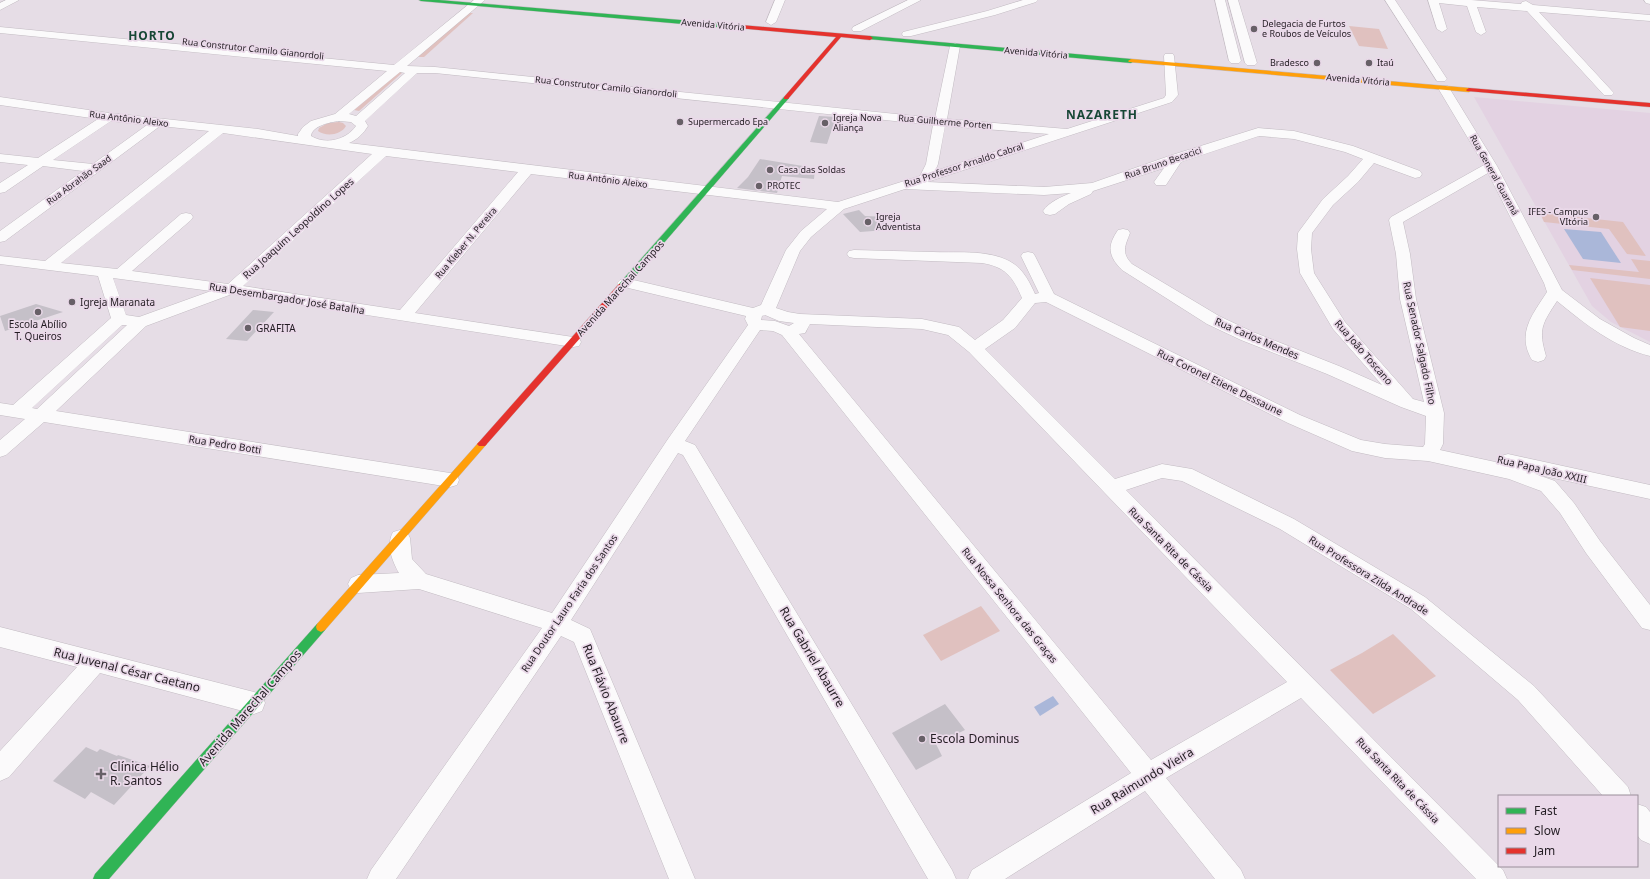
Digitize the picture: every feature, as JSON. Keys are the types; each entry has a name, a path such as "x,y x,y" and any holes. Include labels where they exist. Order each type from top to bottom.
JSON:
{"main road":[{"name":"Avenida Vitória","path":"421,0 484,3 955,46 1169,60 1442,83 1650,97"},
{"name":"Avenida Vitória","path":"511,0 938,36 1169,60 1235,61 1650,105"},
{"path":"839,36 850,31 875,31"},
{"name":"Avenida Marechal Campos","path":"100,879 358,584 625,283 839,36"}],"street":[{"path":"0,7 14,0"},
{"path":"771,22 780,0"},
{"path":"856,29 916,0"},
{"path":"907,34 1033,0"},
{"path":"1220,0 1235,61"},
{"path":"1233,0 1251,63"},
{"name":"Rua General Guaraná","path":"1390,0 1442,83 1491,166 1555,292 1594,323 1628,342 1650,351"},
{"path":"1442,29 1434,0 1470,3 1526,4 1650,18"},
{"path":"436,51 484,3"},
{"path":"339,117 400,66 484,3"},
{"path":"1470,3 1481,32"},
{"path":"1526,4 1608,93"},
{"name":"Rua Construtor Camilo Gianordoli","path":"0,24 400,66"},
{"path":"938,36 939,25"},
{"name":"Rua Construtor Camilo Gianordoli","path":"0,30 400,66 419,65 434,70 778,105"},
{"path":"926,177 932,164 955,46"},
{"name":"Rua Professor Arnaldo Cabral","path":"759,316 793,250 806,234 839,206 1168,100 1172,95 1169,60"},
{"path":"323,144 344,140 353,136 359,131 360,123 419,65"},
{"name":"Rua Antônio Aleixo","path":"0,101 109,117 258,133 323,144 527,170 839,206"},
{"name":"Rua Guilherme Porten","path":"778,105 939,122 1066,132"},
{"path":"0,189 109,117"},
{"path":"339,117 350,118 360,123 380,151"},
{"name":"Rua Antônio Aleixo","path":"258,133 339,117"},
{"path":"310,142 304,134 307,129 322,121"},
{"name":"Rua Abrahão Saad","path":"0,238 158,123"},
{"path":"48,266 220,130"},
{"name":"Rua Bruno Becacici","path":"904,185 1044,191 1094,187 1258,132 1294,135 1349,149 1415,174"},
{"name":"Rua Joaquim Leopoldino Lopes","path":"0,450 41,415 140,322 231,289 301,227 380,151"},
{"name":"Rua João Toscano","path":"1372,157 1314,219 1305,233 1304,249 1308,272 1339,324 1407,403 1435,413"},
{"path":"0,158 95,168"},
{"path":"1161,182 1177,158"},
{"path":"932,164 953,170"},
{"name":"Rua Senador Salgado Filho","path":"1431,449 1435,413 1408,299 1403,254 1396,220 1491,166"},
{"name":"Rua Kleber N. Pereira","path":"404,316 527,170"},
{"path":"1050,211 1064,201 1094,187"},
{"path":"120,274 186,216"},
{"name":"Rua Carlos Mendes","path":"1123,234 1117,248 1118,259 1127,267 1213,320 1247,336 1332,370 1407,403"},
{"path":"854,254 965,258 1005,264 1014,272 1025,286 1030,299"},
{"path":"975,348 1009,324 1030,299 1048,297 1028,256"},
{"name":"Rua Desembargador José Batalha","path":"0,260 231,289 573,342"},
{"path":"8,411 119,319 104,272"},
{"path":"625,283 759,316"},
{"path":"1538,356 1533,338 1536,321 1555,292"},
{"name":"Rua Coronel Etiene Dessaune","path":"1048,297 1294,419 1358,446 1397,452 1431,449"},
{"name":"Rua Santa Rita de Cássia","path":"759,316 776,326 874,320 922,324 953,331 975,348 1494,879"},
{"name":"Rua Doutor Lauro Faria dos Santos","path":"380,879 557,624 759,316"},
{"name":"Rua Joaquim Leopoldino Lopes","path":"119,319 140,322"},
{"name":"Rua Nossa Senhora das Graças","path":"794,325 1232,879"},
{"name":"Rua Pedro Botti","path":"8,411 450,480"},
{"name":"Rua Gabriel Abaurre","path":"674,444 689,450 943,879"},
{"path":"1431,449 1461,461 1512,473 1548,486 1567,508 1594,547 1650,621"},
{"name":"Rua Papa João XXIII","path":"1431,449 1650,492"},
{"name":"Rua Professora Zilda Andrade","path":"1111,488 1162,471 1184,474 1294,528 1418,603 1476,649 1526,693 1618,795"},
{"path":"400,538 400,556 407,568 419,580"},
{"name":"Rua Flávio Abaurre","path":"358,584 419,580 557,624 582,636 682,879"},
{"name":"Rua Juvenal César Caetano","path":"0,637 254,703"},
{"path":"0,769 96,662"},
{"name":"Rua Raimundo Vieira","path":"981,879 1149,775 1304,684"},
{"path":"1638,817 1650,831"}],"shaded area":[{"path":"467,13 473,13 424,57 418,57"},
{"path":"1349,26 1379,29 1388,49 1359,46"},
{"path":"398,72 403,72 359,111 354,110"},
{"name":"IFES - Campus VItória","path":"1474,97 1650,113 1650,342 1611,322 1592,306"},
{"path":"339,122 346,126 337,133 325,134 318,131 319,128 328,123"},
{"path":"1540,213 1623,222 1646,256 1627,254 1609,229 1544,222"},
{"path":"1631,259 1650,261 1650,279 1572,270 1569,265 1639,272"},
{"path":"1590,278 1650,285 1650,331 1620,327"},
{"path":"981,606 1000,631 941,661 923,635"},
{"path":"1393,634 1436,676 1373,714 1330,670"}],"water":[{"path":"1564,229 1601,232 1621,263 1583,259"},
{"path":"1053,696 1059,704 1040,716 1034,707"}],"building":[{"name":"Igreja Nova Aliança","path":"819,116 836,117 827,144 810,142"},
{"path":"760,159 815,168 814,179 782,176 777,193 737,188 748,177"},
{"name":"Igreja Adventista","path":"859,210 865,216 887,217 886,230 860,232 843,214"},
{"name":"Escola Abílio T. Queiros","path":"36,304 63,312 5,331 0,316"},
{"name":"GRAFITA","path":"253,310 274,312 247,341 226,339"},
{"name":"Escola Dominus","path":"945,704 965,730 936,744 942,756 916,770 892,733"},
{"name":"Clínica Hélio R. Santos","path":"86,747 97,752 100,749 150,766 114,805 91,792 85,799 53,781"}],"traffic: fast":[{"path":"421,0 729,26"},
{"path":"870,38 1131,61"},
{"path":"622,286 786,98"},
{"path":"100,879 321,627"}],"traffic: slow":[{"path":"1131,61 1469,90"},
{"path":"321,627 482,444"}],"traffic: jam":[{"path":"729,26 870,38"},
{"path":"786,98 839,36"},
{"path":"1469,90 1650,105"},
{"path":"482,444 622,286"}],"place":[{"name":"Delegacia de Furtos e Roubos de Veículos","path":"1254,29"},
{"name":"Bradesco","path":"1317,63"},
{"name":"Itaú","path":"1369,63"},
{"name":"Supermercado Epa","path":"680,122"},
{"name":"Igreja Nova Aliança","path":"825,123"},
{"name":"Casa das Soldas","path":"770,170"},
{"name":"PROTEC","path":"759,186"},
{"name":"IFES - Campus VItória","path":"1596,217"},
{"name":"Igreja Adventista","path":"868,222"},
{"name":"Igreja Maranata","path":"72,302"},
{"name":"Escola Abílio T. Queiros","path":"38,312"},
{"name":"GRAFITA","path":"248,328"},
{"name":"Escola Dominus","path":"922,739"},
{"name":"Clínica Hélio R. Santos","path":"101,774"}],"district":[{"name":"HORTO","path":"152,36"},
{"name":"NAZARETH","path":"1102,115"}]}
